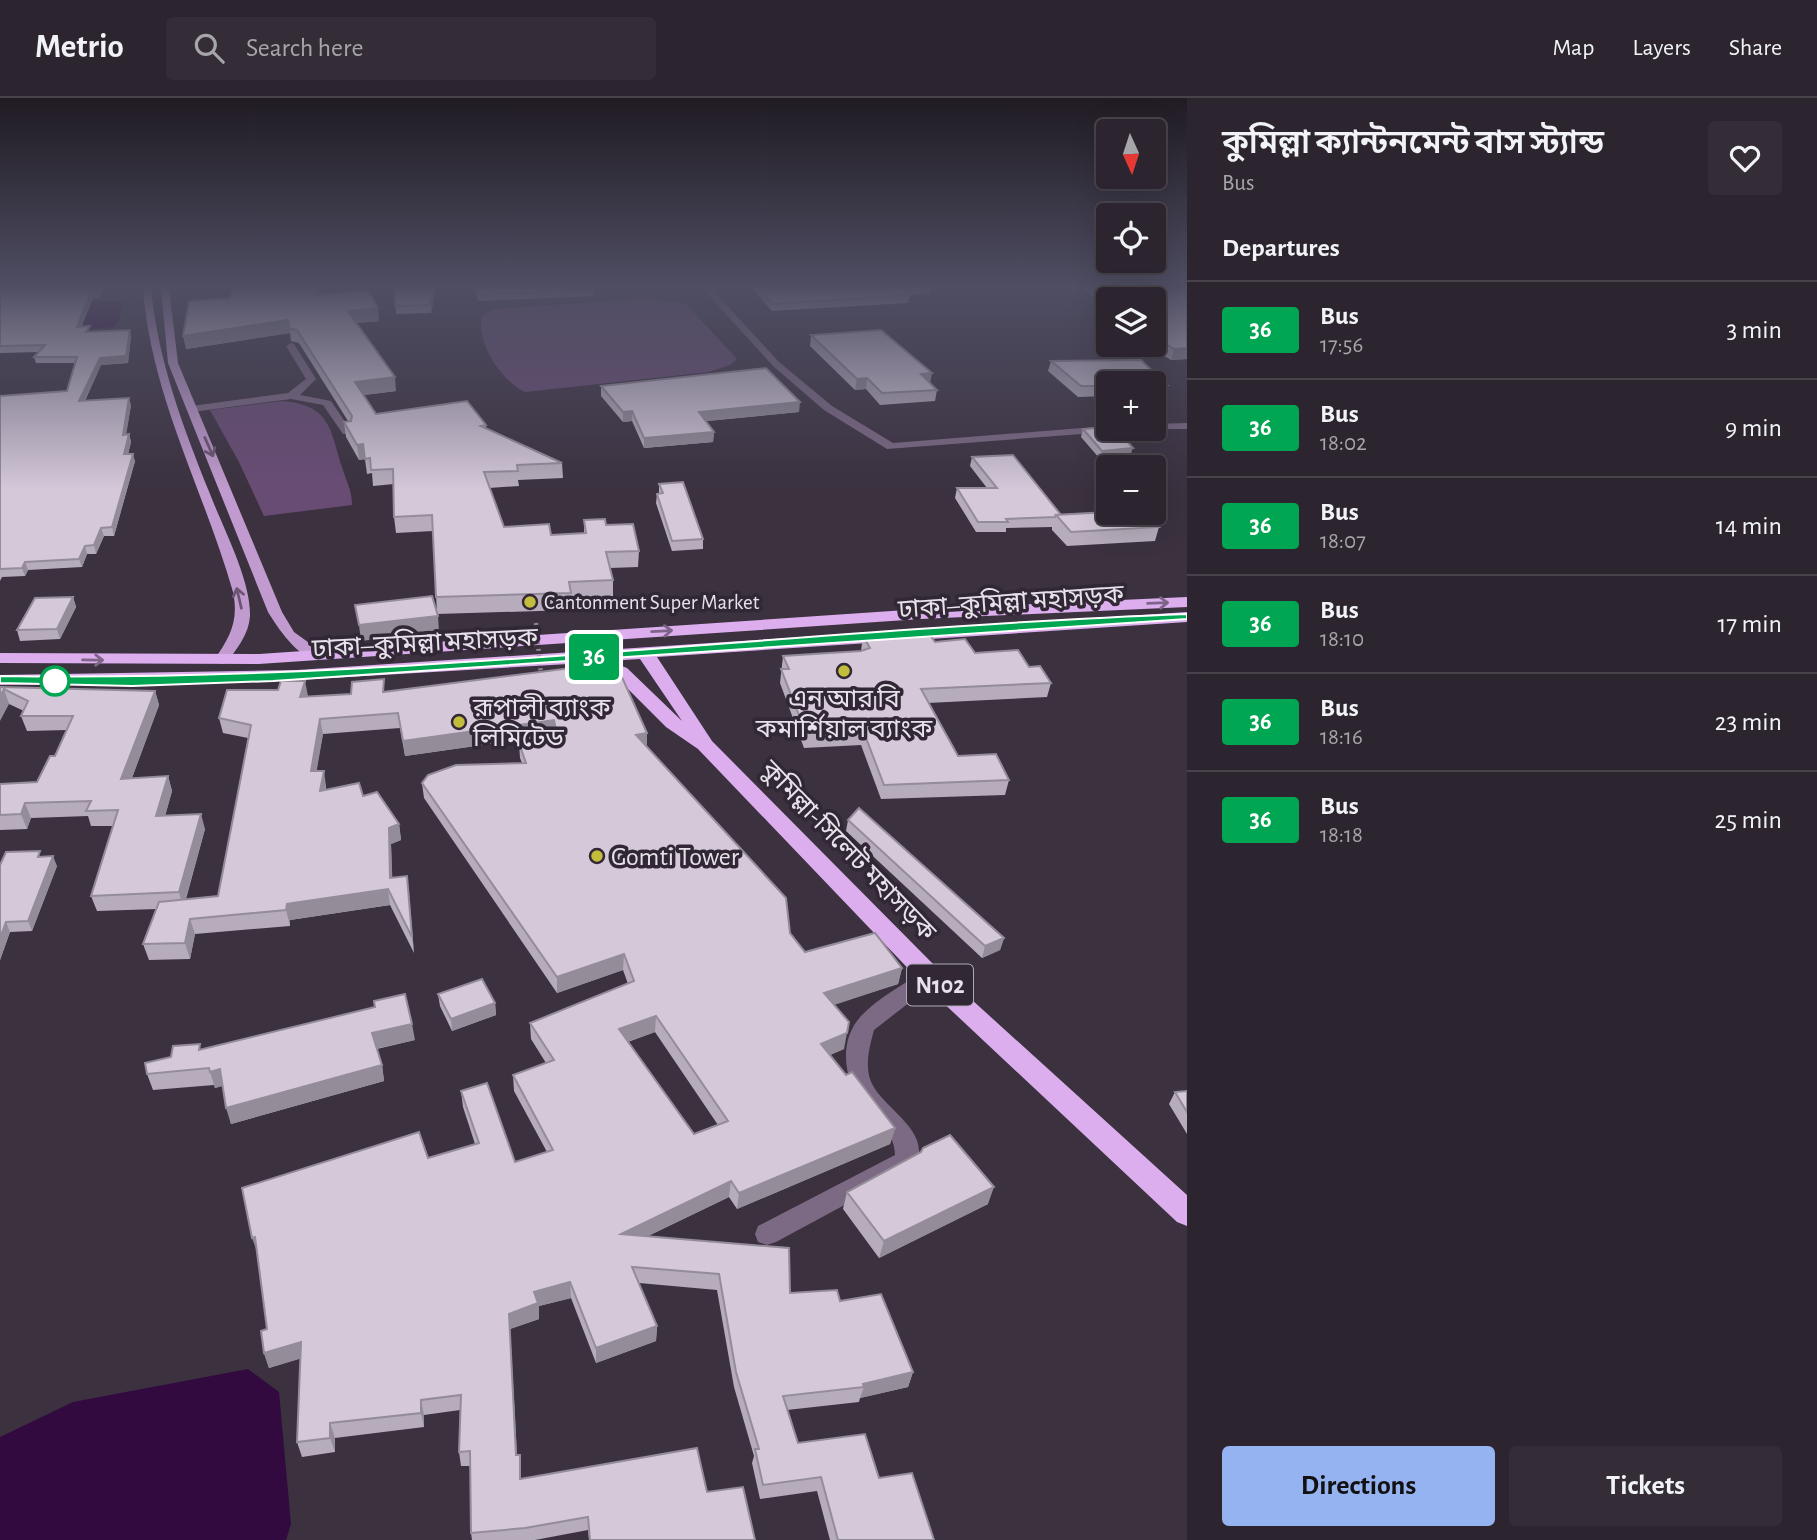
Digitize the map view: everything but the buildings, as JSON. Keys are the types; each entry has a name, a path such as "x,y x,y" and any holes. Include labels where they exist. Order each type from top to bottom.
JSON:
{"highway":[{"name":"ঢাকা–কুমিল্লা মহাসড়ক","path":"0,658 221,660 318,656 921,614 1187,602"},
{"name":"ঢাকা–কুমিল্লা মহাসড়ক","path":"0,680 132,682 273,677 583,659 1077,621 1187,617"},
{"path":"663,683 662,672 674,659 695,652 732,647"},
{"name":"N102","path":"645,653 663,683 692,719 705,745"},
{"name":"কুমিল্লা-সিলেট মহাসড়ক","path":"583,659 621,672 673,723 705,745 930,976 1187,1213"}],"main road":[{"path":"157,355 232,566 244,616 235,642 221,660"},
{"path":"172,355 173,363 275,612 289,635 318,656"},
{"path":"160,365 173,363"}],"street":[{"path":"291,396 303,389 311,379 297,355"},
{"path":"772,355 828,408 891,447 1096,430"},
{"path":"192,409 291,396 327,403 346,432"},
{"path":"1166,427 1187,426"},
{"path":"767,1234 907,1160 909,1150 899,1129 867,1096 855,1075 858,1051 866,1025 930,976"}],"path":[{"path":"536,623 541,684"}],"shaded area":[{"path":"490,355 734,355 737,359 730,365 709,372 525,392 516,387"},
{"path":"282,401 310,408 326,421 344,472 352,505 264,516 239,462 210,410"},
{"path":"248,1369 279,1392 291,1524 286,1540 0,1540 0,1437 73,1402"}],"bus line":[{"name":"36","path":"0,680 132,682 273,677 583,659 1077,621 1187,617"}],"place":[{"name":"Cantonment Super Market","path":"530,602"},
{"name":"এন আর বি কমার্শিয়াল ব্যাংক","path":"844,671"},
{"name":"রূপালী ব্যাংক লিমিটেড","path":"459,722"},
{"name":"Gomti Tower","path":"597,856"}]}
